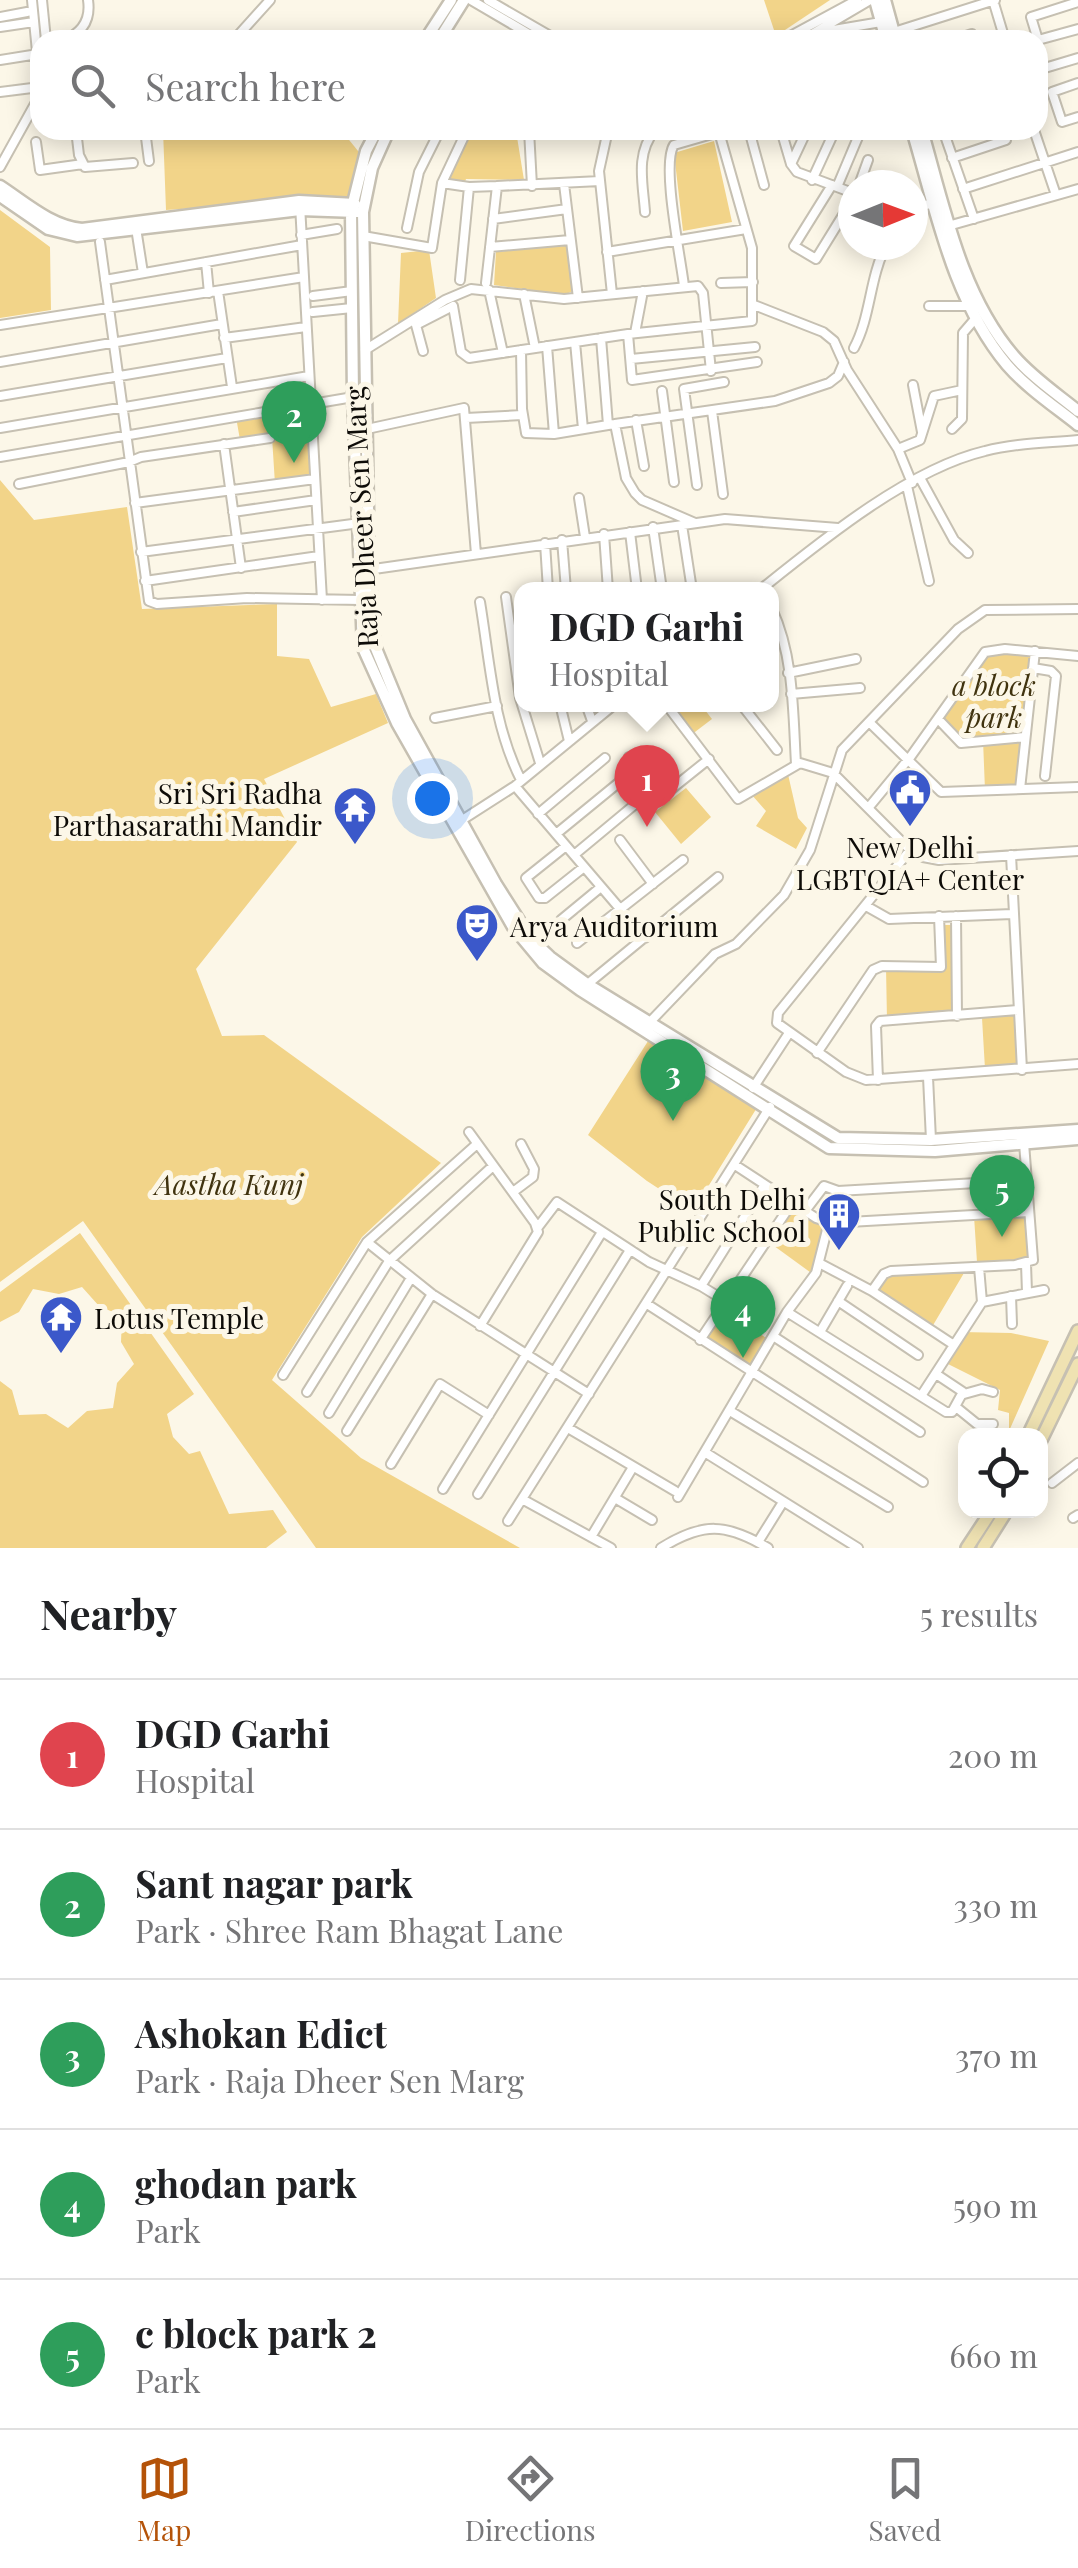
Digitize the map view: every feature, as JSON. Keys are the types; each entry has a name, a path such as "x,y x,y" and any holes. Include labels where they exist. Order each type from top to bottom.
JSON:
{"main road":[{"path":"1032,1428 1078,1331"},
{"path":"1047,1428 1078,1364"},
{"path":"967,1548 987,1518"},
{"path":"983,1548 1003,1518"}],"street":[{"path":"29,0 27,12 36,30"},
{"path":"29,0 32,22"},
{"path":"41,30 42,0"},
{"path":"77,30 84,25 90,8 88,0"},
{"path":"243,30 270,0"},
{"path":"432,30 451,0"},
{"path":"445,30 467,0 521,30"},
{"path":"488,0 540,30"},
{"path":"801,30 856,0"},
{"path":"821,30 873,0 887,30"},
{"path":"885,0 891,30"},
{"path":"911,30 994,0 1003,30"},
{"path":"1035,30 1031,17 1078,2"},
{"path":"0,17 27,12"},
{"path":"0,28 32,22"},
{"path":"855,30 882,22"},
{"path":"1048,37 1078,29"},
{"path":"0,60 30,55"},
{"path":"1048,67 1078,58"},
{"path":"1078,83 1052,92 1062,122 1078,117"},
{"path":"0,92 30,87"},
{"path":"0,167 30,113"},
{"path":"0,139 12,146"},
{"path":"78,140 83,164"},
{"path":"146,140 149,160"},
{"name":"Raja Dheer Sen Marg","path":"372,140 352,207 352,308 364,571 375,646 406,719 526,946 543,963 650,1023 752,1088 771,1105 838,1138 1078,1139"},
{"name":"Raja Dheer Sen Marg","path":"363,523 367,428 359,396 365,350 362,236 352,207 385,140"},
{"path":"407,228 418,172 435,140"},
{"path":"362,236 432,248 442,183 462,140"},
{"path":"530,140 532,186"},
{"path":"605,140 599,159 600,181 612,294"},
{"path":"645,212 641,158 647,140"},
{"path":"684,286 669,171 670,150 691,140"},
{"path":"423,351 416,325 453,306 464,357 748,323 754,317 752,248 724,140"},
{"path":"752,140 764,186"},
{"path":"784,140 790,164 797,172 838,188"},
{"path":"790,164 801,140"},
{"path":"812,180 830,140"},
{"path":"838,222 816,259 794,246 834,186 857,140"},
{"path":"915,140 934,204 990,324 1014,357 1078,411"},
{"path":"924,140 975,320 1020,378 1078,425"},
{"path":"946,140 974,219"},
{"path":"952,158 1006,140"},
{"path":"1037,140 1056,195"},
{"path":"36,142 40,170 134,163"},
{"path":"963,189 1078,152"},
{"path":"864,170 868,160"},
{"path":"442,183 469,187 600,181"},
{"path":"564,184 578,298"},
{"path":"0,186 65,227 136,226"},
{"path":"497,186 487,286 503,353"},
{"path":"460,280 469,187"},
{"path":"946,227 1078,189"},
{"path":"0,196 60,234 84,236 300,205 352,207"},
{"path":"928,205 934,204"},
{"path":"300,205 322,600"},
{"path":"493,219 566,209"},
{"path":"136,226 143,273"},
{"path":"301,235 337,229"},
{"path":"608,252 746,229"},
{"path":"490,247 570,240"},
{"path":"100,242 149,602 233,598 360,600"},
{"path":"105,280 302,246"},
{"path":"854,348 878,260"},
{"path":"206,262 232,386"},
{"path":"0,325 304,277"},
{"path":"721,284 753,282"},
{"path":"365,350 445,300 471,289 487,286 524,294 578,298 701,287 710,371"},
{"path":"313,296 352,291"},
{"path":"642,291 632,334 632,380 758,362"},
{"path":"524,294 535,348"},
{"path":"754,305 824,332 834,341 913,483 968,553"},
{"path":"930,306 968,306"},
{"path":"314,312 352,308"},
{"path":"952,429 962,419 963,333 975,320"},
{"path":"0,362 222,324"},
{"path":"224,338 306,327"},
{"path":"602,338 612,424 626,478 642,500 695,523"},
{"path":"575,342 583,429"},
{"path":"548,346 554,434"},
{"path":"631,359 754,347"},
{"path":"522,350 522,415 526,433 554,434 775,400 829,383 838,376 844,361"},
{"path":"0,396 227,358"},
{"path":"0,428 309,376"},
{"path":"698,485 684,389 724,382"},
{"path":"914,385 923,436"},
{"path":"662,390 674,482"},
{"path":"898,450 923,436 934,396 962,390"},
{"path":"0,457 359,396"},
{"path":"367,428 464,408 476,554"},
{"path":"712,411 723,494"},
{"path":"466,418 522,415"},
{"path":"236,417 240,442"},
{"path":"636,420 644,466"},
{"path":"18,484 129,462 141,456 270,438"},
{"path":"770,582 838,528 913,483 981,452 1078,440"},
{"path":"224,444 241,568"},
{"path":"135,503 315,479"},
{"path":"913,483 929,581"},
{"path":"579,498 585,536"},
{"path":"233,512 316,500"},
{"path":"364,571 585,536 725,519 838,528"},
{"path":"142,552 363,523"},
{"path":"682,525 691,582"},
{"path":"653,527 661,582"},
{"path":"630,532 636,582"},
{"path":"604,534 607,582"},
{"path":"562,540 565,582"},
{"path":"545,543 547,582"},
{"path":"145,582 319,556"},
{"name":"Raja Dheer Sen Marg","path":"364,571 360,600 368,664 459,822"},
{"path":"506,597 514,655"},
{"path":"480,602 496,706 518,783 538,814 644,938"},
{"path":"650,1023 715,954 736,944 784,895 810,850 842,750 973,616 996,609 1078,609"},
{"path":"779,627 791,694 796,764"},
{"path":"868,807 908,760 985,652 996,648 1078,656"},
{"path":"1020,789 1035,651"},
{"path":"788,673 856,659"},
{"path":"1033,668 1051,670 1056,676 1045,776"},
{"path":"791,694 860,688"},
{"path":"435,718 496,706"},
{"path":"524,712 540,764"},
{"path":"562,712 570,741"},
{"path":"589,712 592,722"},
{"path":"459,822 518,783 605,712"},
{"path":"672,712 738,800 796,764 833,773 922,858 1078,851"},
{"path":"747,712 777,750"},
{"path":"938,719 960,743 1026,737"},
{"path":"869,722 941,792 1078,787"},
{"path":"630,757 664,795"},
{"path":"538,814 605,758"},
{"path":"574,855 639,801 644,808 708,759"},
{"path":"556,834 622,780"},
{"path":"620,840 653,884"},
{"path":"566,846 526,878 539,898 545,898 584,867"},
{"path":"910,850 778,1012 777,1024 859,1078 928,1077 1078,1064"},
{"path":"1010,855 1022,1070"},
{"path":"577,943 684,860"},
{"path":"584,987 718,877"},
{"path":"561,920 601,887"},
{"path":"866,906 889,919 1012,914"},
{"path":"816,1053 873,970 882,966 941,967 939,916"},
{"path":"956,916 957,1016"},
{"name":"Raja Dheer Sen Marg","path":"584,987 771,1105 828,1148 935,1151 1078,1130"},
{"path":"878,1080 876,1026 880,1021 1018,1010"},
{"path":"752,1088 789,1033"},
{"path":"928,1077 931,1140"},
{"path":"508,1521 771,1105"},
{"path":"469,1132 538,1227"},
{"path":"872,1291 887,1272 1026,1264 1033,1260 1024,1139"},
{"path":"284,1376 367,1242 477,1144"},
{"path":"512,1192 533,1177 534,1168 521,1144"},
{"path":"307,1392 389,1261 494,1166"},
{"path":"734,1166 829,1222 1029,1212"},
{"path":"805,1211 824,1186 838,1191 994,1182 996,1214"},
{"path":"701,1286 764,1186"},
{"path":"480,1326 556,1202 630,1250 727,1302"},
{"path":"700,1340 792,1203"},
{"path":"568,1428 677,1494 706,1453 787,1312 821,1264 829,1222"},
{"path":"443,1489 602,1232"},
{"path":"367,1242 432,1294 589,1394"},
{"path":"478,1494 630,1250"},
{"path":"821,1264 872,1291 954,1345"},
{"path":"1026,1264 1028,1292"},
{"path":"921,1396 982,1302 979,1267"},
{"path":"330,1413 411,1278"},
{"path":"820,1332 847,1286"},
{"path":"982,1302 1044,1290"},
{"path":"346,1431 432,1294"},
{"path":"1010,1296 1012,1324"},
{"path":"838,1301 918,1355"},
{"path":"647,1304 923,1482"},
{"path":"787,1312 946,1412 952,1412 964,1394 982,1389 993,1392"},
{"path":"773,1336 920,1432"},
{"path":"936,1374 964,1394"},
{"path":"391,1464 440,1384 489,1414"},
{"path":"956,1407 977,1424 993,1424"},
{"path":"730,1410 888,1507"},
{"path":"706,1453 858,1548"},
{"path":"1052,1483 1078,1463"},
{"path":"591,1537 634,1467"},
{"path":"614,1498 652,1520"},
{"path":"522,1499 611,1548"},
{"path":"758,1542 783,1502"},
{"path":"662,1548 686,1533 712,1526 734,1531 768,1548"}],"green space":[{"path":"764,0 830,0 785,30 774,30"},
{"path":"163,140 349,140 367,162 362,197 166,210"},
{"path":"463,140 517,140 524,180 466,179 463,187 447,188 448,174"},
{"path":"714,141 732,222 683,231 674,153"},
{"path":"0,210 50,247 51,310 0,318"},
{"path":"567,244 573,291 564,295 494,285 496,252"},
{"path":"429,250 436,298 398,324 401,253"},
{"path":"280,410 282,443 313,438 315,479 275,484 272,437 240,440 236,417"},
{"name":"Aastha Kunj","path":"0,480 34,520 127,507 142,609 277,604 277,656 309,659 331,707 376,694 388,723 264,779 297,842 196,969 222,1036 264,1035 441,1163 362,1237 272,1380 361,1458 520,1548 316,1548 83,1221 0,1282"},
{"name":"a block park","path":"1035,651 1020,789 985,790 983,740 961,743 938,719 985,652"},
{"path":"673,712 706,712 712,719 691,735"},
{"path":"787,770 798,818 807,828 796,849 756,826 766,811 751,794"},
{"path":"686,788 711,817 681,844 655,812"},
{"path":"939,925 958,925 960,1014 887,1020 886,967 940,967"},
{"path":"1017,1014 1020,1067 985,1069 982,1018"},
{"path":"650,1038 758,1106 693,1211 588,1135"},
{"path":"792,1203 827,1222 814,1275 770,1243"},
{"path":"974,1216 1026,1216 1032,1259 977,1262"},
{"path":"80,1233 194,1394 167,1414 173,1437 189,1454 200,1451 229,1514 273,1510 287,1532 266,1548 0,1548 0,1381 12,1390 19,1415 46,1414 68,1428 87,1411 113,1408 117,1383 134,1364 121,1342 122,1316 99,1306 82,1287 59,1294 33,1289 19,1312 0,1322 0,1292"},
{"path":"959,1266 964,1273 929,1332 866,1292 883,1270"},
{"path":"726,1312 771,1341 751,1374 701,1342"},
{"path":"961,1332 1011,1333 1049,1341 1010,1428 1009,1413 998,1410 1000,1390 944,1362"}],"place":[{"name":"Sant nagar park","path":"294,463"},
{"name":"DGD Garhi","path":"647,827"},
{"name":"New Delhi LGBTQIA+ Center","path":"910,828"},
{"name":"Sri Sri Radha Parthasarathi Mandir","path":"355,846"},
{"name":"Arya Auditorium","path":"477,963"},
{"name":"Ashokan Edict","path":"673,1121"},
{"name":"c block park 2","path":"1002,1237"},
{"name":"South Delhi Public School","path":"839,1252"},
{"name":"Lotus Temple","path":"61,1355"},
{"name":"ghodan park","path":"743,1358"}]}
